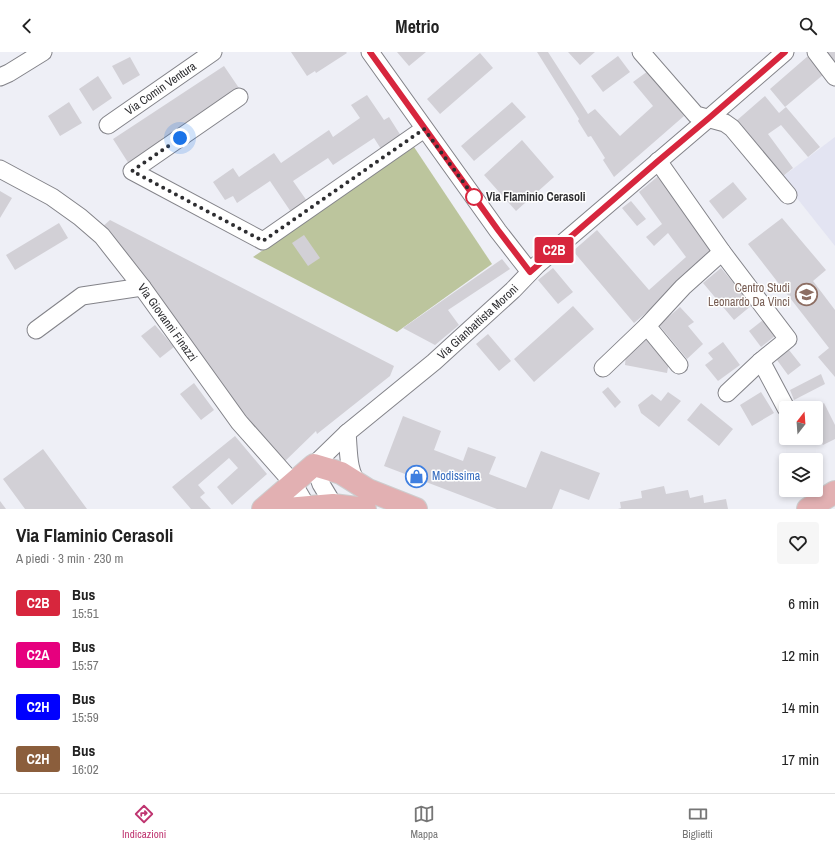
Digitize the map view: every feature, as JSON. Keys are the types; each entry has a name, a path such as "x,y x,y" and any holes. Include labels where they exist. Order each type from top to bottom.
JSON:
{"main road":[{"name":"Via Gianbattista Moroni","path":"263,509 314,465"},
{"path":"314,465 341,473 368,490 416,509"},
{"path":"808,509 835,492"},
{"path":"297,508 335,507 365,509"}],"street":[{"path":"0,77 43,52"},
{"name":"Via Comin Ventura","path":"108,125 212,52"},
{"path":"370,52 424,129 530,272"},
{"path":"641,52 696,115 725,123 732,128 788,195"},
{"name":"Via Gianbattista Moroni","path":"314,465 347,433 434,362 513,290 530,272 785,52"},
{"path":"816,52 835,77"},
{"path":"239,97 132,171 263,241 424,129"},
{"path":"658,161 722,252 788,339 761,361 727,393"},
{"name":"Via Giovanni Finazzi","path":"0,169 52,197 80,217 102,236 142,287 239,422 293,483 297,508"},
{"path":"603,368 647,326 683,287 722,252"},
{"path":"36,330 82,296 142,287"},
{"path":"647,326 679,365"},
{"path":"761,361 782,401"},
{"path":"347,433 351,472 356,483 375,509"},
{"path":"314,465 321,484 335,507"}],"shaded area":[{"path":"835,137 835,246 781,178"}],"green space":[{"path":"414,147 492,264 397,332 253,257"}],"building":[{"path":"291,52 347,53 316,73 315,71 307,76"},
{"path":"397,52 426,52 409,66"},
{"path":"537,52 548,52 588,114 595,109 620,136 653,106 633,82 648,71 684,116 614,177 603,160 605,158 591,136 588,137 578,121 579,119"},
{"path":"568,52 595,52 580,65"},
{"path":"821,52 835,52 835,70"},
{"path":"480,53 493,68 440,114 427,99"},
{"path":"618,56 630,72 603,92 591,76"},
{"path":"808,56 824,74 785,107 770,89"},
{"path":"130,57 140,75 123,85 112,66"},
{"path":"224,66 241,91 129,164 113,139"},
{"path":"98,76 112,98 93,111 79,89"},
{"path":"367,95 384,120 389,117 401,136 381,149 374,138 333,165 328,158 293,181 307,201 291,212 270,181 237,203 233,196 225,200 213,182 233,168 239,177 274,153 281,163 329,130 333,137 360,118 351,105"},
{"path":"765,96 779,113 786,107 820,147 808,157 781,125 768,134 793,168 782,177 735,122"},
{"path":"69,102 82,123 60,136 48,116"},
{"path":"512,102 526,117 474,161 461,146"},
{"path":"522,140 554,177 516,211 484,175"},
{"path":"662,173 718,252 634,323 573,251 597,230 649,290 686,257 668,233 654,246 646,237 662,224 639,192"},
{"path":"733,182 747,199 723,219 709,201"},
{"path":"0,191 12,198 0,218"},
{"path":"631,201 646,219 637,226 622,208"},
{"name":"Centro Studi Leonardo Da Vinci","path":"782,218 826,270 813,281 835,310 835,377 818,357 829,348 748,244"},
{"path":"110,220 394,366 390,376 317,434 316,431 281,465 101,228"},
{"path":"59,223 68,238 15,270 6,255"},
{"path":"304,235 320,258 308,266 292,243"},
{"path":"502,259 510,269 448,310 459,325 435,345 403,328"},
{"path":"553,268 573,292 558,304 538,280"},
{"path":"721,268 752,305 734,320 703,283"},
{"path":"573,306 594,329 534,382 514,359"},
{"path":"680,307 694,322 688,326 703,344 687,359 659,325"},
{"path":"763,320 775,336 761,347 749,331"},
{"path":"155,325 174,347 160,358 141,336"},
{"path":"488,334 511,361 499,371 476,344"},
{"path":"644,336 669,362 667,373 625,365 626,353"},
{"path":"723,342 740,365 718,381 705,365 713,359 708,353"},
{"path":"789,350 801,365 788,375 777,360"},
{"path":"821,374 825,384 794,400 790,390"},
{"path":"194,383 214,410 201,420 180,394"},
{"path":"608,387 621,402 615,408 602,392"},
{"path":"668,392 681,401 659,427 641,413 638,405 652,394 661,401"},
{"path":"761,392 774,413 752,426 740,405"},
{"path":"701,403 733,429 719,446 687,420"},
{"path":"823,404 835,425 835,439 823,445"},
{"path":"403,416 441,431 434,450 463,461 468,447 496,457 489,474 526,488 541,451 600,473 589,500 560,489 552,509 497,509 384,466"},
{"path":"235,436 267,474 232,505 217,487 238,468 229,458 198,485 205,493 200,497 211,509 191,509 172,487"},
{"path":"43,449 87,509 25,509 3,479"},
{"path":"664,486 666,494 688,490 690,498 703,495 704,503 726,499 728,509 618,509 621,508 620,502 642,498 641,491"},
{"path":"0,501 6,509 0,509"}],"bus line":[{"name":"C2B","path":"370,52 424,129 530,272 785,52"}],"place":[{"name":"Via Flaminio Cerasoli","path":"474,197"},
{"name":"Centro Studi Leonardo Da Vinci","path":"806,295"},
{"name":"Modissima","path":"417,476"}],"route":[{"path":"180,138 132,171 263,241 424,129 475,198 474,197"}]}
